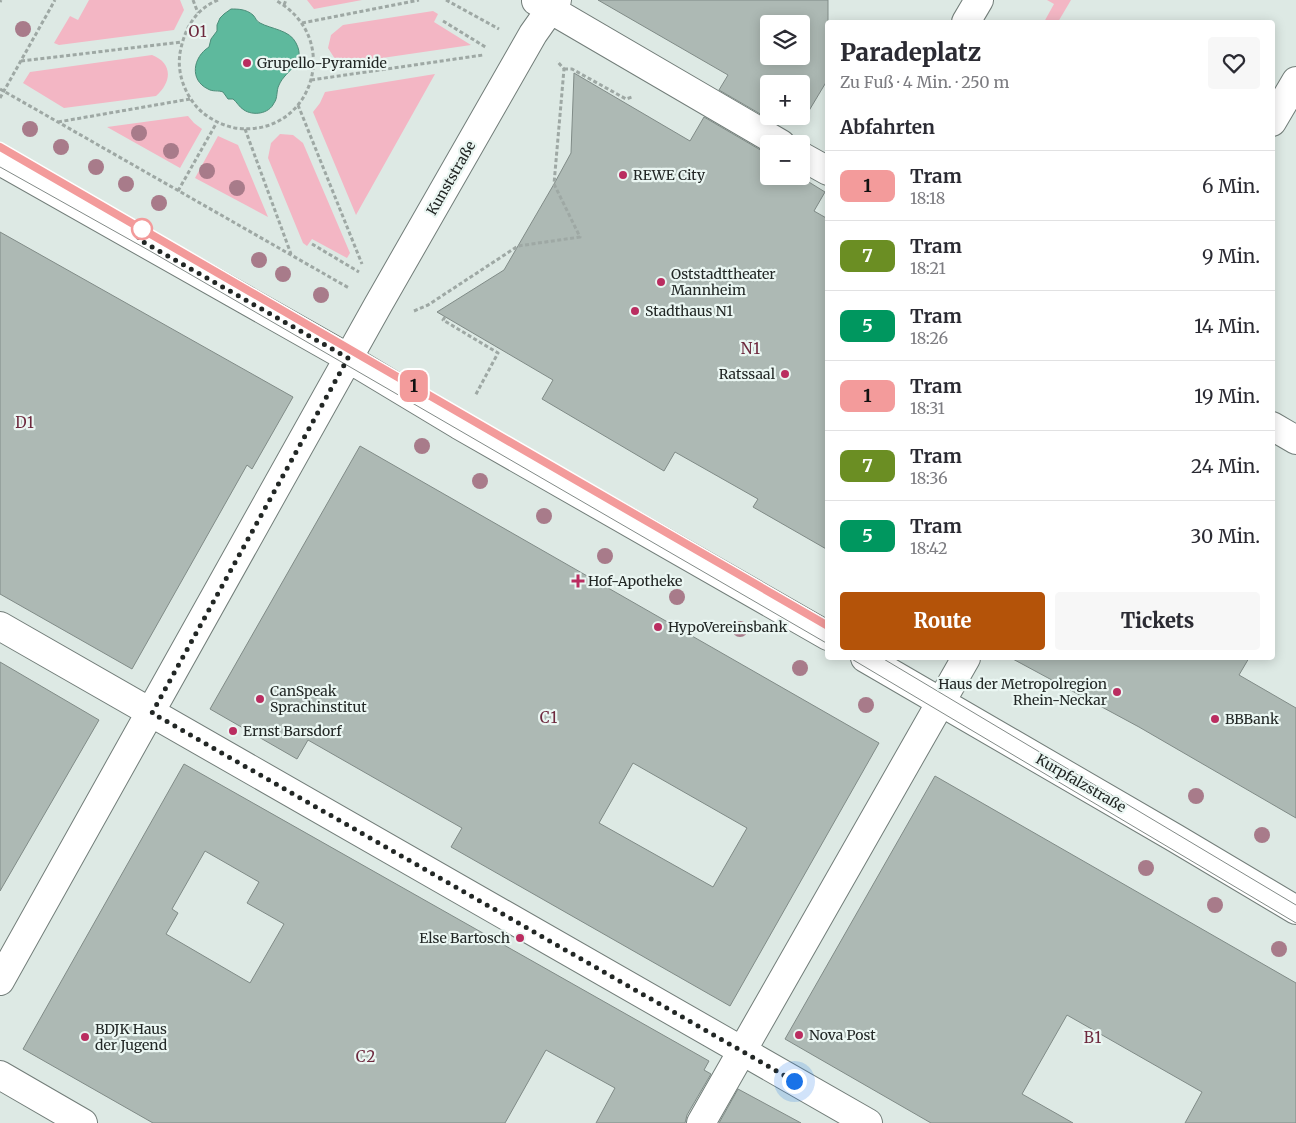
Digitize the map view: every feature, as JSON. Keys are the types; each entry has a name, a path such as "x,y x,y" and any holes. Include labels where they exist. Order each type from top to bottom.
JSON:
{"street":[{"path":"967,20 979,0"},
{"name":"Kunststraße","path":"0,981 152,713 348,358 528,44 547,3"},
{"path":"547,3 765,135"},
{"path":"1275,117 1296,81"},
{"path":"0,161 348,358 825,634"},
{"path":"810,161 825,169"},
{"path":"1275,428 1296,440"},
{"path":"0,626 868,1123"},
{"name":"Kurpfalzstraße","path":"868,660 1296,910"},
{"path":"701,1123 965,660"},
{"path":"0,1075 83,1123"}],"path":[{"path":"0,98 2,90 55,0"},
{"path":"192,0 198,14"},
{"path":"218,0 198,14 185,32 178,61 182,81 190,99 200,111 217,122 245,129 265,127 283,118 298,105 312,80 314,60 311,40 295,14 275,0"},
{"path":"284,5 286,0"},
{"path":"302,23 419,0"},
{"path":"446,0 528,44"},
{"path":"443,21 488,48"},
{"path":"21,60 182,42"},
{"path":"312,80 483,55"},
{"path":"428,305 518,246 580,237 554,184 564,69 556,60"},
{"path":"564,69 572,69 626,99 624,102"},
{"path":"2,90 378,305"},
{"path":"57,122 190,99"},
{"path":"298,105 364,266"},
{"path":"178,190 217,122"},
{"path":"245,129 292,255"},
{"path":"312,244 360,273"},
{"path":"445,317 444,320 498,353 460,424"}],"shaded area":[{"path":"89,0 180,0 184,10 174,30 59,45 54,43 70,16 78,20"},
{"path":"307,0 362,0 314,9"},
{"path":"1047,0 1071,0 1059,20 1045,20 1054,4"},
{"name":"Grupello-Pyramide","path":"231,9 248,12 260,23 289,35 299,50 297,61 279,85 272,107 265,112 252,113 244,110 233,99 228,99 223,92 210,90 202,85 196,74 195,68 199,57 209,47 211,39 217,31 220,18"},
{"path":"433,11 438,14 434,22 471,45 348,63 335,59 328,48 331,35 343,25"},
{"path":"152,55 164,63 168,73 165,85 156,96 64,108 23,83 30,72"},
{"path":"435,74 356,215 313,112 325,92"},
{"path":"188,116 202,129 180,168 107,127"},
{"path":"280,134 293,135 303,143 350,253 347,258 312,239 307,246 303,243 268,158 271,143"},
{"path":"218,136 238,145 268,217 195,178"}],"building":[{"path":"598,0 828,0 828,20 825,20 825,84 810,109 810,75 760,75 760,114 719,90 728,75"},
{"name":"Stadthaus N1","path":"574,73 690,141 704,117 760,150 760,185 810,185 810,183 825,192 814,211 825,217 825,548 753,507 758,499 675,452 664,471 542,399 553,380 437,312 504,270 571,153"},
{"path":"0,232 293,397 252,469 247,465 132,669 0,594"},
{"path":"360,446 879,743 730,1006 451,847 462,828 308,740 297,759 210,709","holes":["633,763 747,828 713,887 599,823"]},
{"path":"1015,660 1248,660 1239,675 1296,708 1296,818 1139,727"},
{"path":"0,662 99,720 0,891"},
{"path":"184,764 709,1061 704,1070 711,1074 687,1115 685,1123 596,1123 615,1088 546,1050 505,1123 153,1123 23,1049","holes":["205,851 259,882 247,903 284,924 250,983 166,934 178,913 172,909"]},
{"path":"935,776 1296,983 1296,1123 1185,1123 1202,1092 1067,1015 1022,1094 1073,1123 931,1123 785,1039"},
{"path":"738,1089 801,1123 719,1123"}],"tram line":[{"path":"0,147 825,624"},
{"name":"1","path":"0,147 825,624"},
{"path":"0,167 150,251 825,642"},
{"path":"853,660 1296,923"},
{"path":"885,660 1296,905"}],"place":[{"name":"Grupello-Pyramide","path":"247,63"},
{"name":"REWE City","path":"623,175"},
{"name":"Oststadttheater Mannheim","path":"661,282"},
{"name":"Stadthaus N1","path":"635,311"},
{"name":"Ratssaal","path":"785,374"},
{"name":"Hof-Apotheke","path":"578,581"},
{"name":"HypoVereinsbank","path":"658,627"},
{"name":"Haus der Metropolregion Rhein-Neckar","path":"1117,692"},
{"name":"CanSpeak Sprachinstitut","path":"260,699"},
{"name":"BBBank","path":"1215,719"},
{"name":"Ernst Barsdorf","path":"233,731"},
{"name":"Else Bartosch","path":"520,938"},
{"name":"Nova Post","path":"799,1035"},
{"name":"BDJK Haus der Jugend","path":"85,1037"}],"district":[{"name":"O1","path":"198,31"},
{"name":"N1","path":"751,348"},
{"name":"D1","path":"25,422"},
{"name":"C1","path":"549,717"},
{"name":"B1","path":"1093,1037"},
{"name":"C2","path":"366,1056"}],"route":[{"path":"142,229 138,239 348,358 152,713 794,1081"}]}
